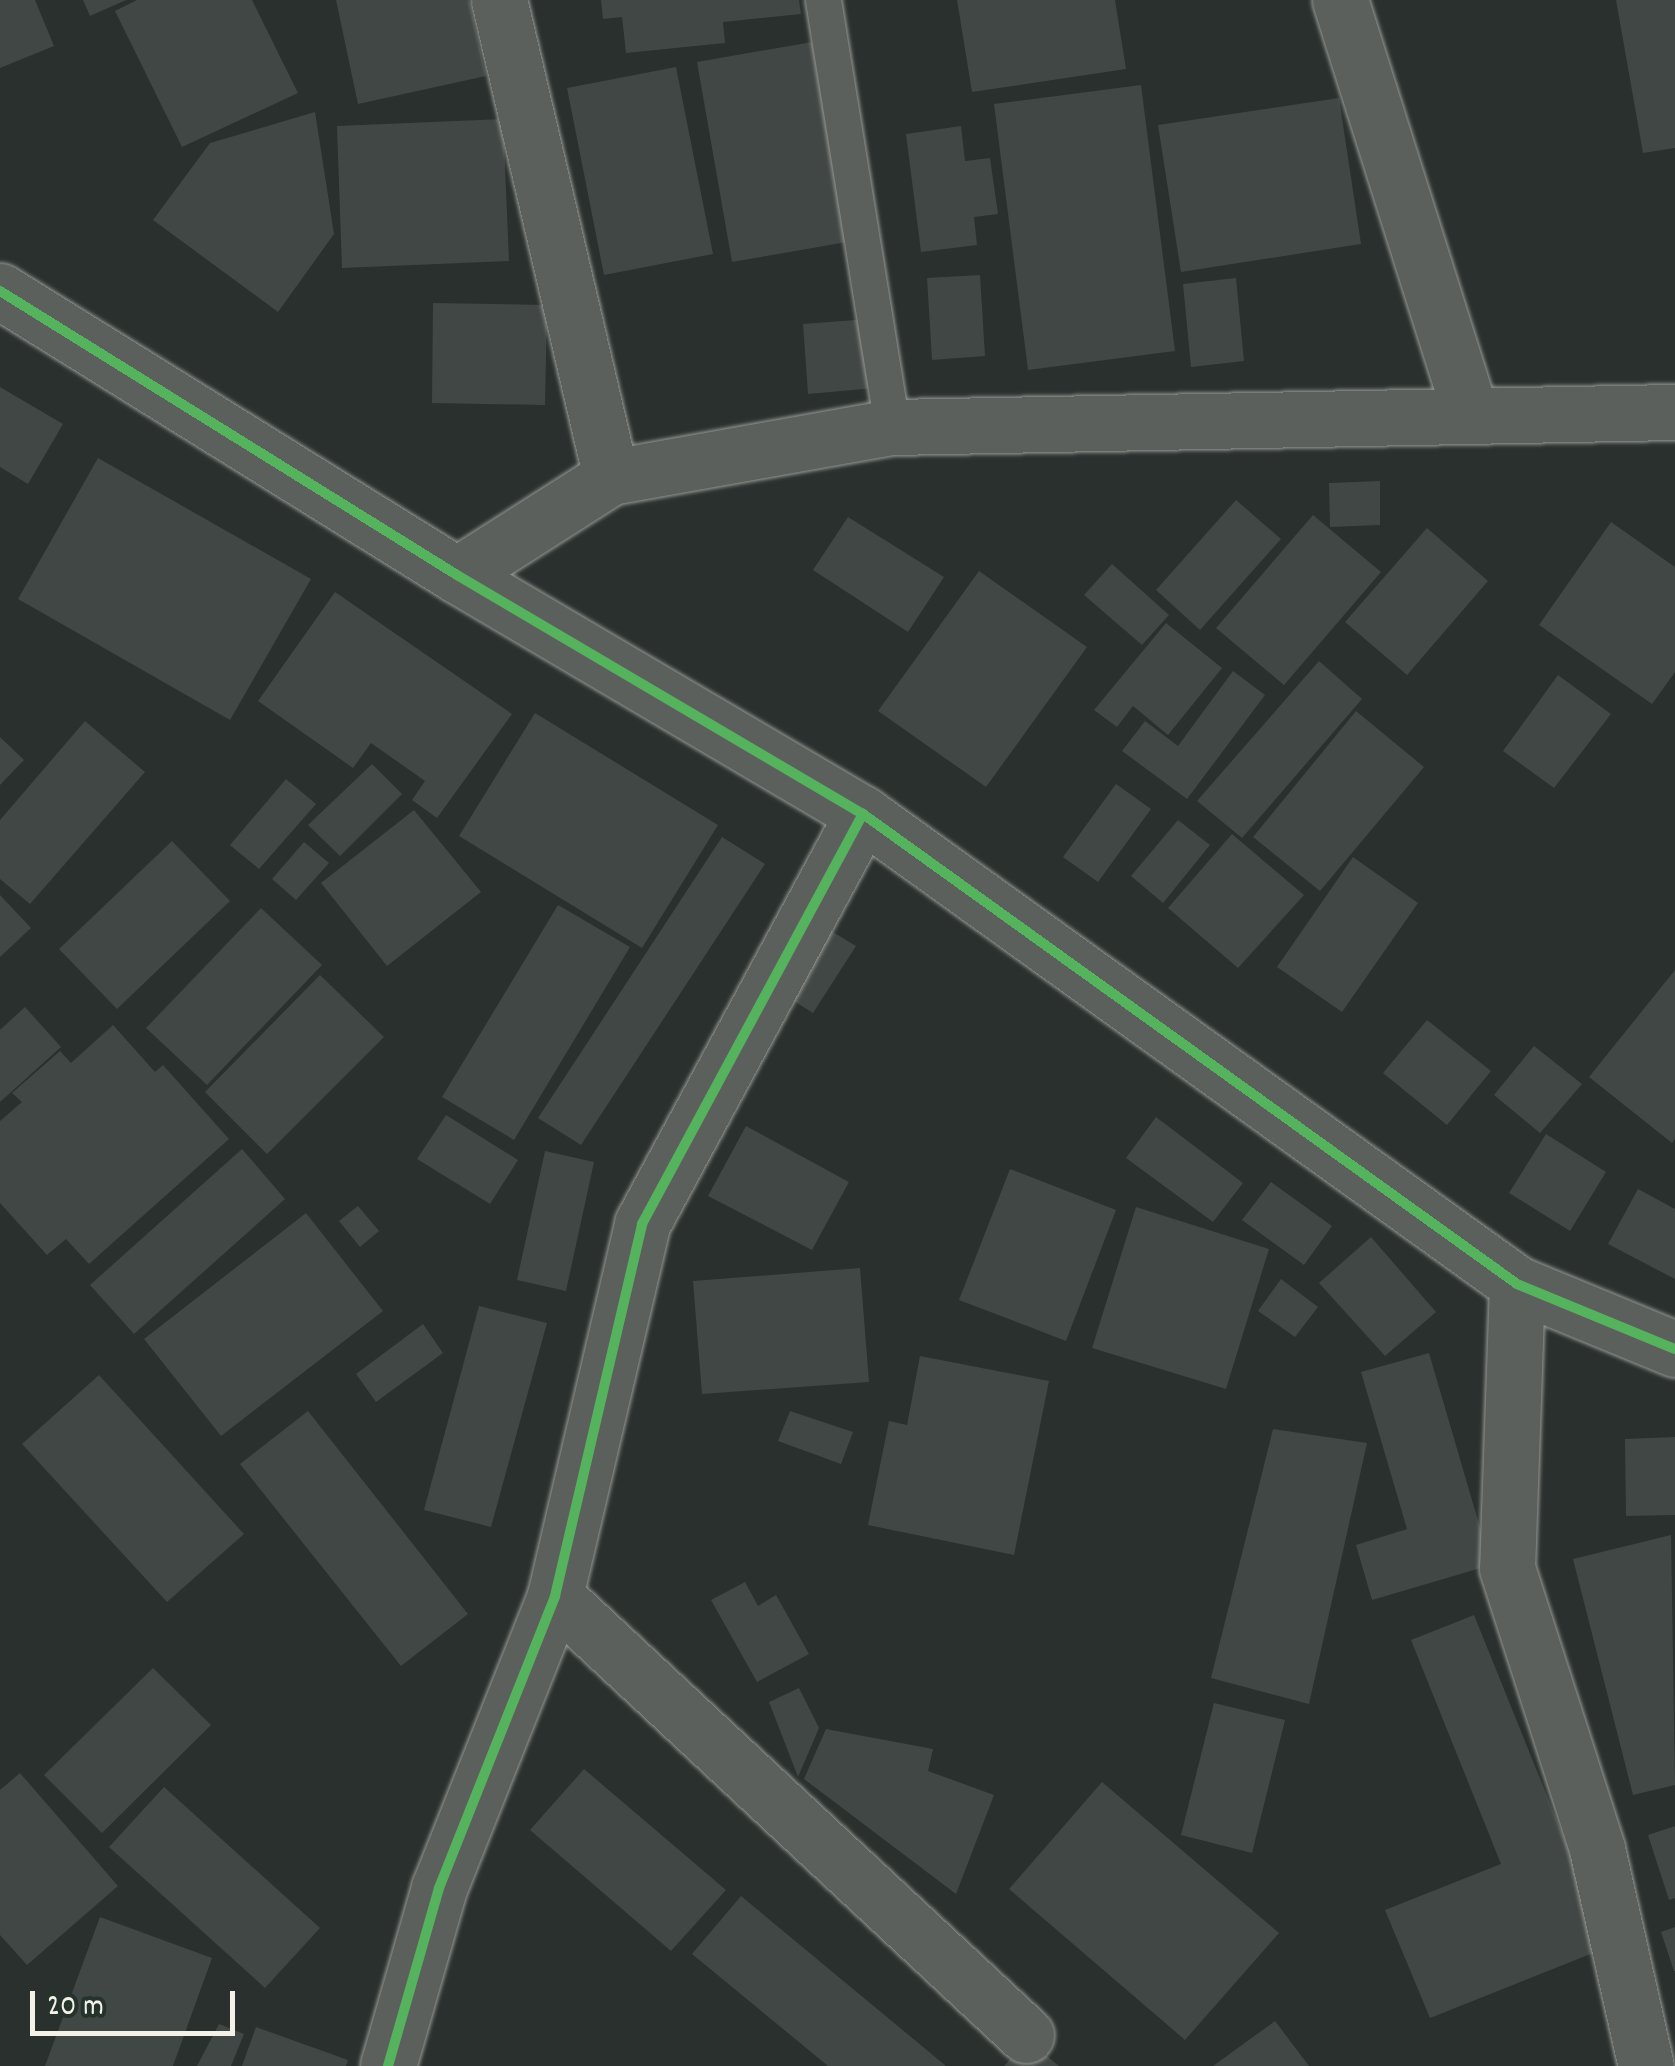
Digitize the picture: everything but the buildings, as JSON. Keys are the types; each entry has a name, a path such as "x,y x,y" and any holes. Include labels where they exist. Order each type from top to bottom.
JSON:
{"street":[{"path":"499,0 611,477"},
{"path":"1340,0 1471,415"},
{"path":"0,292 457,575 863,814 1518,1284 1675,1348"},
{"path":"457,575 611,477 892,427 1675,412"},
{"path":"388,2066 440,1888 555,1596 642,1224 863,814"},
{"path":"1518,1284 1507,1568 1597,1849 1646,2066"},
{"path":"555,1596 1026,2036"}],"lane":[{"path":"823,0 892,427"}],"cycle path":[{"path":"0,291 457,575 863,814 1517,1284 1675,1349"},
{"path":"388,2066 439,1888 555,1596 642,1224 863,814"}]}
